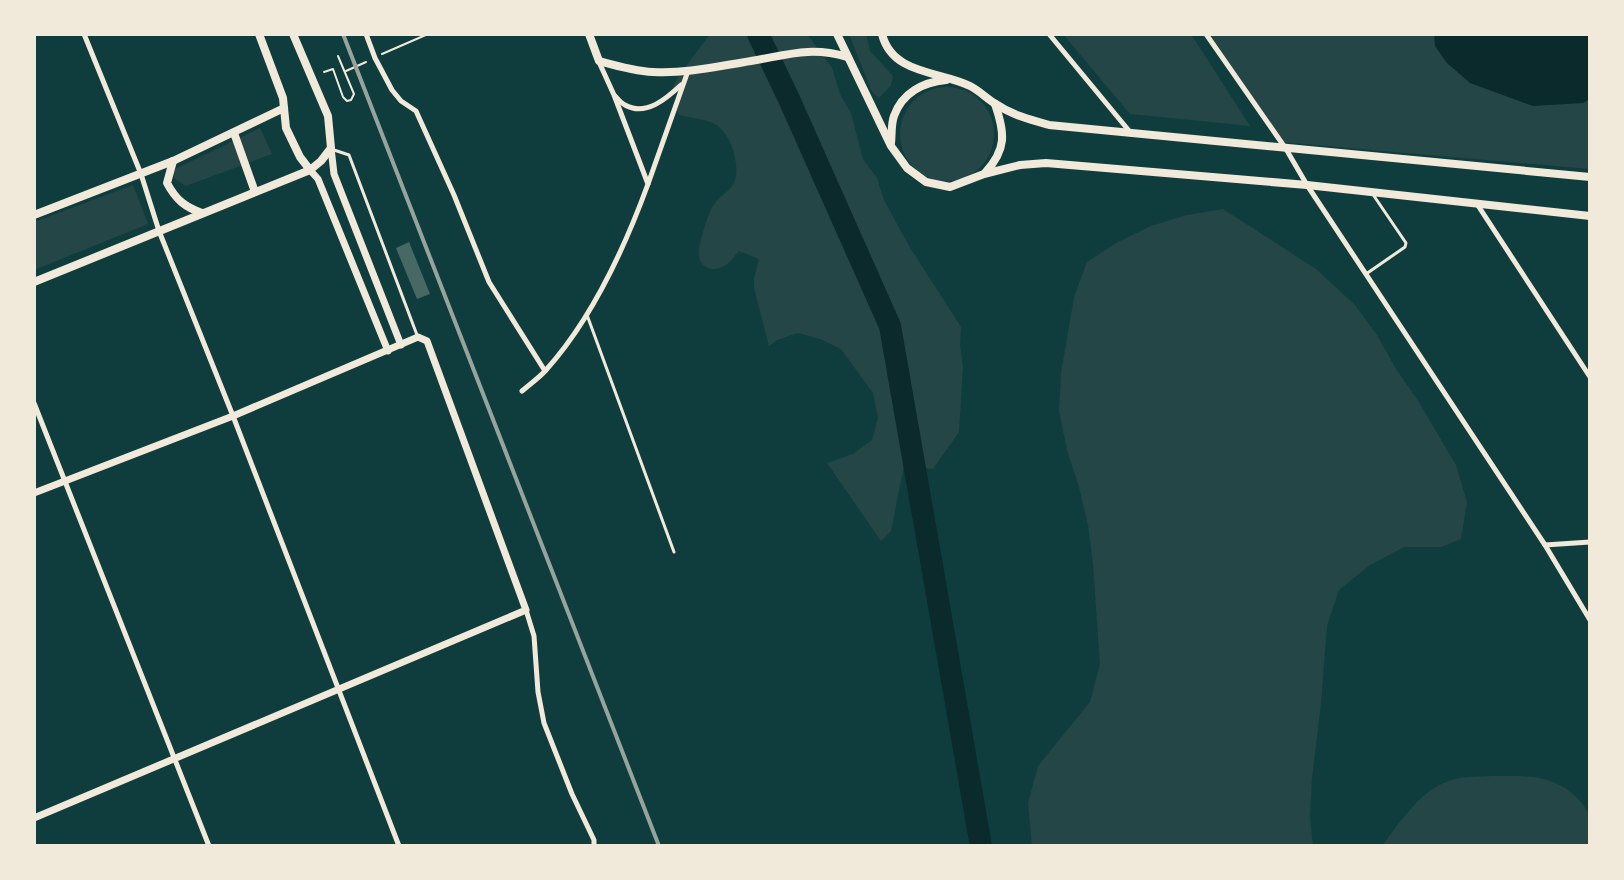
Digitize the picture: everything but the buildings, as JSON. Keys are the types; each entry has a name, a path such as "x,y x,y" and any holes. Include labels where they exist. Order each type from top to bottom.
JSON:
{"main road":[{"path":"259,34 280,89 286,128 310,170"},
{"path":"34,282 310,170 321,161 331,148 328,116 293,34"},
{"path":"589,34 599,61 655,73 798,52 827,51 847,57"},
{"path":"837,34 891,146 907,168 926,182 950,187 984,174 1020,165 1046,163 1307,185 1590,216"},
{"path":"882,34 884,41 902,62 966,84 995,104 1049,125 1590,177"},
{"path":"891,146 893,118 902,101 915,89 932,81 951,80"},
{"path":"984,174 995,162 1003,136 995,104"},
{"path":"34,215 173,161 284,108"},
{"path":"234,133 255,192"},
{"path":"173,161 167,183 172,194 187,207 202,213"}],"street":[{"path":"84,34 141,174 159,231 399,846"},
{"path":"366,34 392,90 416,111 489,282 545,371"},
{"path":"1049,34 1131,133"},
{"path":"1206,34 1286,149 1545,545 1590,620"},
{"path":"599,61 648,184"},
{"path":"522,391 545,371 587,315 634,221 688,70"},
{"path":"614,95 626,106 639,109 666,99 682,84"},
{"path":"331,148 334,174 401,345"},
{"path":"310,170 318,179 388,351"},
{"path":"1477,204 1590,377"},
{"path":"34,493 233,416 418,337 427,341 526,610 534,636 538,692 544,723 594,846"},
{"path":"34,403 209,846"},
{"path":"1545,545 1590,542"},
{"path":"34,818 526,610"}],"lane":[{"path":"331,148 349,155 418,337"},
{"path":"1366,274 1405,247 1406,243 1372,193"},
{"path":"587,315 674,552"}],"path":[{"path":"345,71 428,34"},
{"path":"324,72 333,69 343,97 351,100 354,94 338,56"}],"shaded area":[{"path":"710,34 807,34 832,68 840,94 851,113 863,159 877,178 884,200 909,246 961,327 963,367 959,432 933,469 904,465 891,531 881,541 827,463 853,454 872,440 878,418 873,393 841,349 820,339 798,333 769,346 754,288 759,259 739,251 728,264 715,269 706,267 700,260 700,244 710,212 735,180 735,158 730,141 721,128 707,121 679,115 679,92 668,97 678,77"},
{"path":"849,34 866,34 870,51 893,76 891,85 879,98 872,92"},
{"path":"1063,34 1191,34 1250,126 1130,114"},
{"path":"1210,34 1590,34 1590,169 1281,142"},
{"path":"1434,34 1590,34 1590,99 1583,103 1533,106 1470,83 1447,63 1435,46"},
{"path":"947,87 965,91 980,101 990,116 994,134 990,152 980,167 965,177 947,181 929,177 914,167 904,152 900,134 904,116 914,101 929,91"},
{"path":"260,128 272,154 186,186 174,178 173,170"},
{"path":"133,185 148,224 34,270 34,222"},
{"path":"1223,209 1316,269 1355,305 1377,335 1456,465 1467,502 1461,539 1441,547 1404,547 1370,565 1339,590 1327,626 1312,778 1310,817 1313,846 1032,846 1028,803 1038,766 1090,702 1100,664 1088,525 1059,411 1061,373 1074,297 1087,262 1118,242 1151,226 1187,215"},
{"path":"1516,776 1548,780 1568,790 1588,814 1590,846 1382,846 1413,806 1443,783 1469,777"}],"waterway":[{"path":"758,34 890,326 981,846"}],"railway":[{"path":"343,34 659,846"}]}
